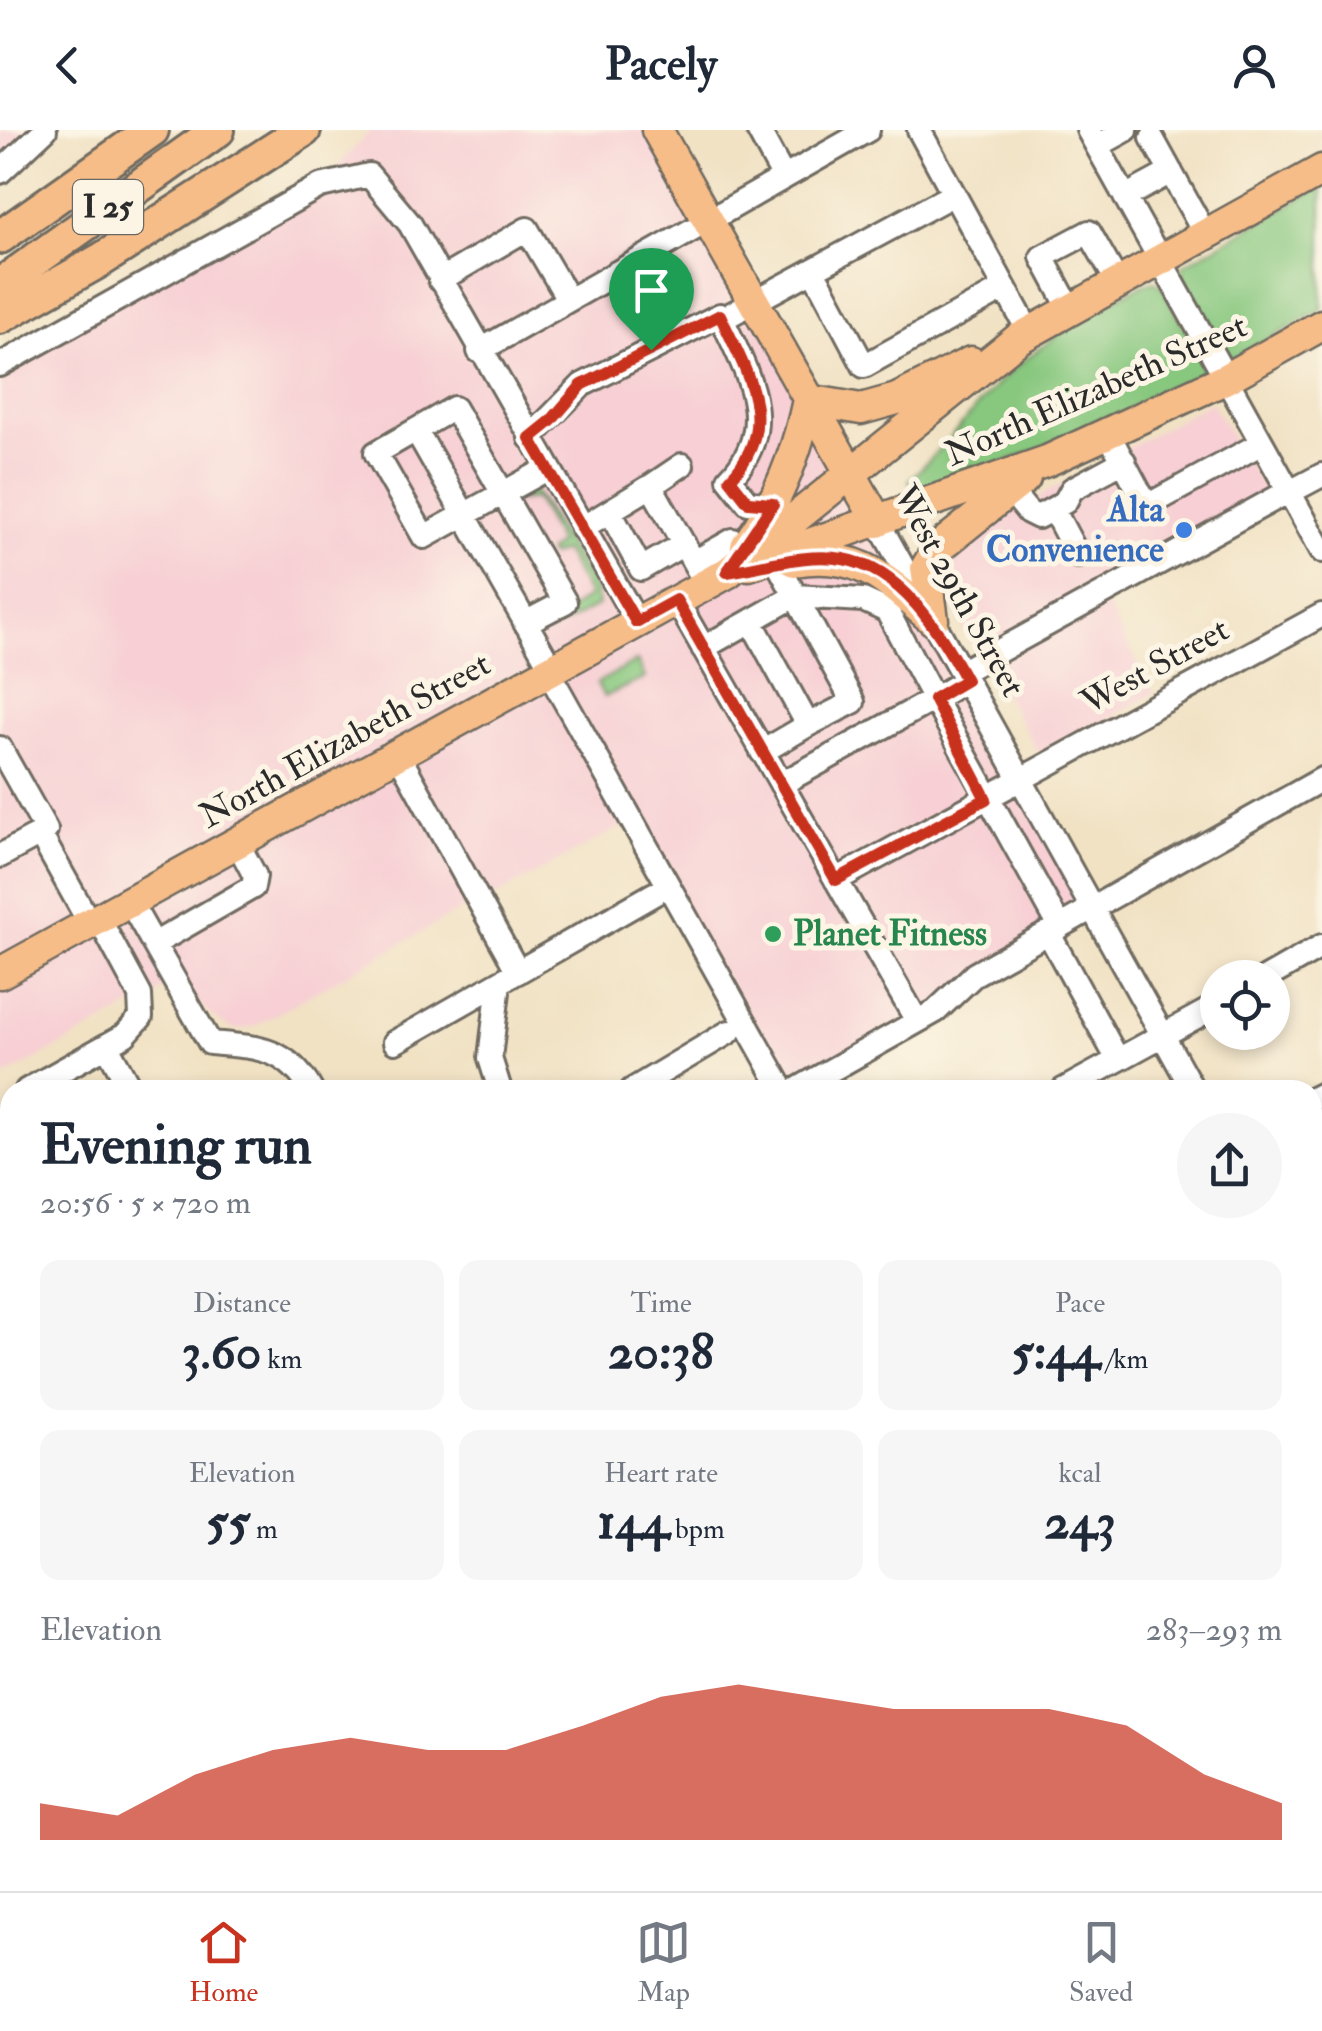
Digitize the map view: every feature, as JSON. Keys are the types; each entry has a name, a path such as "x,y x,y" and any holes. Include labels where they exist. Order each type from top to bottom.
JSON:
{"highway":[{"name":"I 25","path":"0,237 152,130"},
{"name":"I 25","path":"0,285 218,130"},
{"path":"0,317 100,260 304,130"}],"main road":[{"name":"West 29th Street","path":"665,133 878,522"},
{"name":"North Elizabeth Street","path":"0,973 676,600 710,564 852,475 1024,335 1322,170"},
{"name":"North Elizabeth Street","path":"710,564 878,522 1047,461 1225,379 1322,325"},
{"path":"710,564 773,504 798,447 808,400 861,409 879,404 1024,335"},
{"path":"933,620 926,568 938,548 1047,461"},
{"path":"710,564 778,564 814,558 859,564 875,570 933,620"}],"street":[{"path":"0,172 44,130"},
{"path":"758,130 783,176"},
{"path":"479,351 708,217 868,130"},
{"path":"920,130 1006,288 1024,335"},
{"path":"1126,130 1093,138 1322,550"},
{"path":"1152,138 1206,234"},
{"path":"1125,197 1171,172"},
{"path":"0,366 320,186 369,176 410,224 636,622"},
{"path":"722,319 954,194"},
{"path":"440,280 528,229 568,299"},
{"path":"1070,309 1042,257 1089,232 1118,283"},
{"path":"813,270 864,366 1006,288"},
{"path":"530,438 551,421 582,385 720,315 760,414 746,463 730,479 748,502 773,504"},
{"path":"525,623 565,602 503,493 454,408 376,453 424,537 464,514 503,493 547,469"},
{"path":"416,430 777,1080"},
{"path":"1108,433 1148,506 1262,443"},
{"path":"1010,490 1038,517 1065,502 1072,489 1124,461"},
{"path":"582,528 682,466"},
{"path":"780,784 1322,475"},
{"path":"651,486 710,564"},
{"path":"1053,509 1078,556"},
{"path":"610,512 641,569"},
{"name":"West 29th Street","path":"878,522 1187,1080"},
{"path":"597,554 625,539"},
{"path":"614,583 641,569 710,564"},
{"path":"762,752 853,702 778,564"},
{"path":"702,648 796,596 863,600 886,610 1118,1060"},
{"path":"676,600 917,1021"},
{"name":"West Street","path":"836,880 1322,615"},
{"path":"751,621 808,725"},
{"path":"0,748 46,830 0,856"},
{"path":"398,754 508,977 490,1058 497,1080"},
{"path":"814,1080 936,1011 975,974 1322,780"},
{"path":"40,834 140,996 141,1017 107,1046 45,1080"},
{"path":"154,944 253,887 254,876 237,842"},
{"path":"395,1042 654,894"},
{"path":"130,902 210,1043 262,1047 298,1067 305,1080"},
{"path":"1290,964 1322,946"},
{"path":"1081,1080 1200,1014"},
{"path":"649,1080 729,1032"},
{"path":"107,1046 126,1080"}],"shaded area":[{"path":"0,130 45,130 0,172"},
{"path":"371,130 657,130 1093,909 812,1080 790,1080 628,823 497,895 466,907 255,1026 236,1030 221,1023 175,983 0,1079 0,365 320,186"},
{"path":"1211,402 1274,507 1104,602 1154,693 1041,756 944,594 941,576 946,560 962,543 994,526 993,522"}],"green space":[{"path":"1322,186 1322,310 1236,357 1228,357 1182,274 1182,266"},
{"path":"1154,281 1161,285 1204,362 1205,373 1146,407 918,497 909,480 1007,375 1093,312"},
{"path":"533,489 595,589 598,605 549,632 550,623 589,596 564,551 550,556 548,551 559,543 535,498 519,501"},
{"path":"637,661 645,678 604,697 597,683"}],"place":[{"name":"Alta Convenience","path":"1184,530"},
{"name":"Planet Fitness","path":"773,934"}],"route":[{"path":"720,315 746,370 760,414 746,463 730,479 748,502 773,504 727,572 814,558 843,559 875,570 933,620 966,680 934,699 986,799 836,880 676,600 636,622 530,438 551,421 582,385 651,350 720,315"}]}
